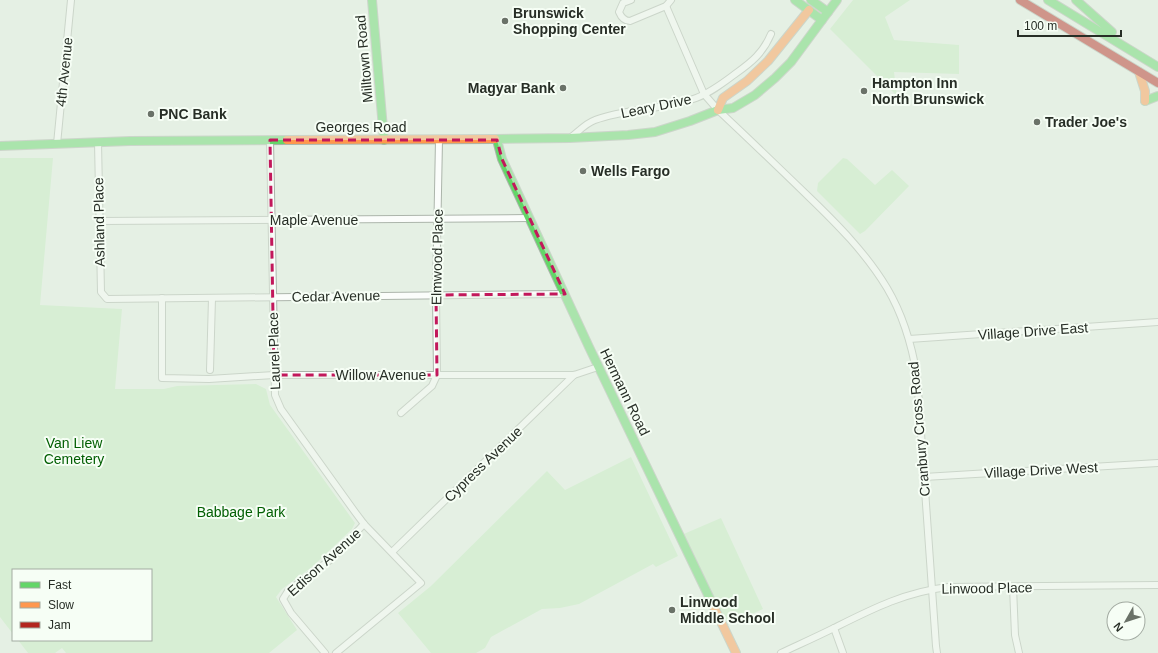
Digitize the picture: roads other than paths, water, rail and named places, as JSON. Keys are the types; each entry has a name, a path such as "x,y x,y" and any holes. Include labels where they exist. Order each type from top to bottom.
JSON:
{"main road":[{"name":"Milltown Road","path":"372,0 384,140"},
{"path":"795,0 822,20"},
{"name":"Georges Road","path":"0,146 98,142 497,140 570,138 655,132 718,110 733,108 765,87 790,62 837,0"},
{"path":"1020,0 1158,83"},
{"path":"1048,0 1158,67"},
{"path":"1076,0 1098,21 1158,67"},
{"path":"718,110 723,98 747,81 768,61 809,10 814,1 828,12"},
{"path":"1139,72 1145,92 1145,101 1158,96"},
{"name":"Hermann Road","path":"497,140 502,159 598,367 736,653"}],"street":[{"name":"4th Avenue","path":"57,144 71,0"},
{"path":"631,0 623,4 619,12 627,21 666,6 671,0"},
{"name":"Cranbury Cross Road","path":"666,6 704,94 718,110 839,226 874,267 894,302 909,339 917,376 937,653"},
{"name":"Leary Drive","path":"570,138 593,120 661,107 696,98 704,94 749,64 765,47 771,34"},
{"name":"Laurel Place","path":"270,140 275,395 280,409 364,524 421,583 336,653"},
{"name":"Elmwood Place","path":"438,374 436,295 439,140"},
{"name":"Ashland Place","path":"98,142 101,292 107,299"},
{"name":"Maple Avenue","path":"100,221 529,218"},
{"name":"Cedar Avenue","path":"107,299 565,294"},
{"name":"Willow Avenue","path":"162,298 162,378 209,379 274,375 574,375 598,367"},
{"path":"210,370 212,298"},
{"name":"Village Drive East","path":"909,339 1158,322"},
{"path":"401,413 432,386 438,374"},
{"name":"Cypress Avenue","path":"392,552 574,375"},
{"name":"Village Drive West","path":"924,477 1158,464"},
{"name":"Edison Avenue","path":"325,653 291,613 283,599 288,591 330,560 364,524"},
{"name":"Linwood Place","path":"781,653 889,601 932,589 948,587 1158,585"},
{"path":"1013,587 1015,634 1019,653"},
{"path":"834,628 843,653"}],"place":[{"name":"Brunswick Shopping Center","path":"505,21"},
{"name":"Magyar Bank","path":"563,88"},
{"name":"Hampton Inn North Brunswick","path":"864,91"},
{"name":"PNC Bank","path":"151,114"},
{"name":"Trader Joe's","path":"1037,122"},
{"name":"Wells Fargo","path":"583,171"},
{"name":"Linwood Middle School","path":"672,610"}],"park label":[{"name":"Van Liew Cemetery","path":"74,452"},
{"name":"Babbage Park","path":"241,512"}]}
